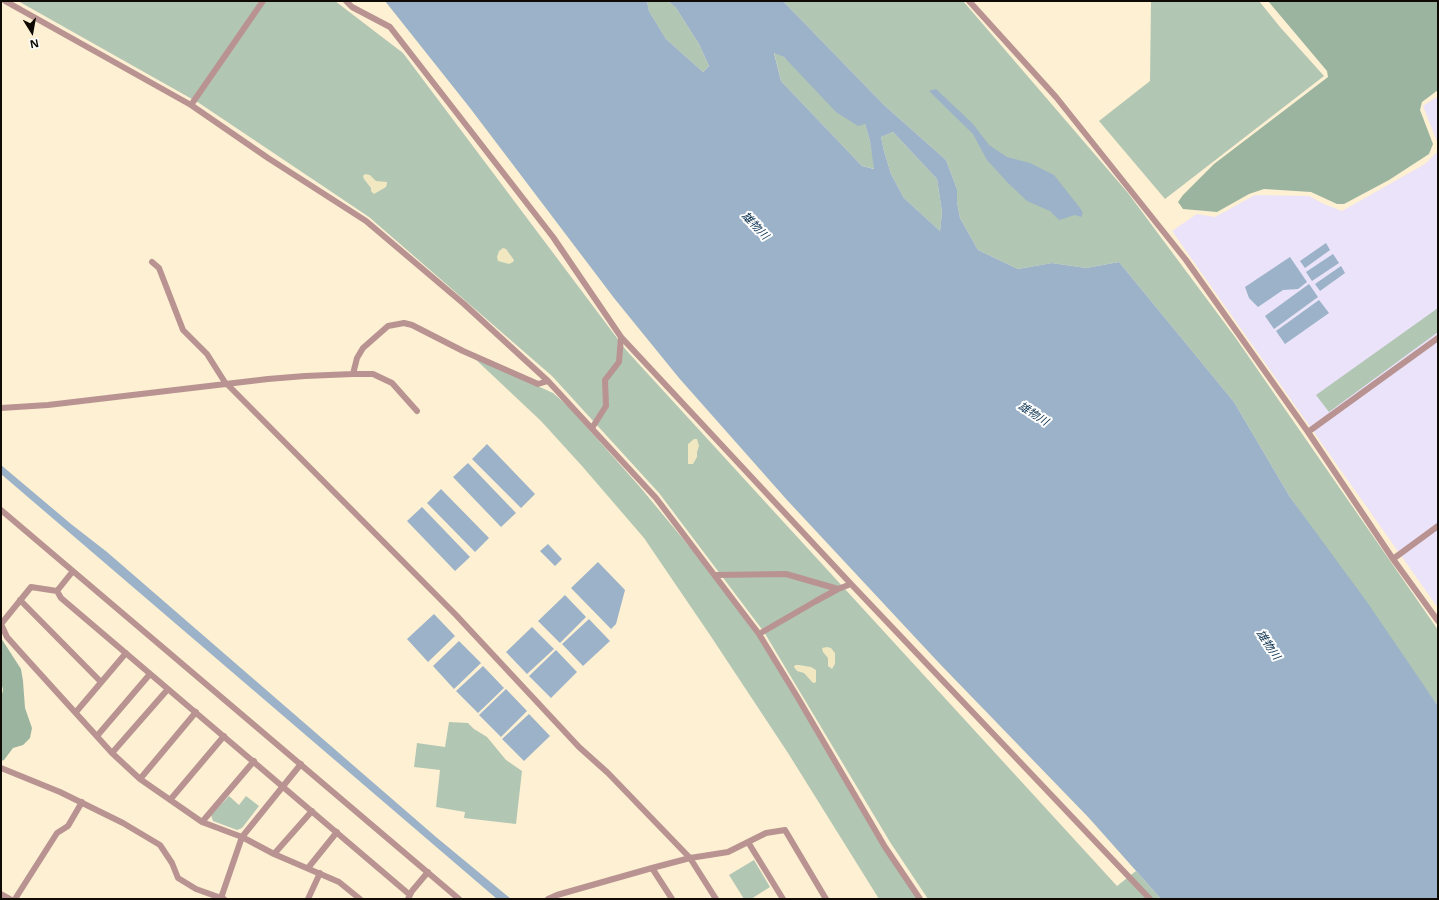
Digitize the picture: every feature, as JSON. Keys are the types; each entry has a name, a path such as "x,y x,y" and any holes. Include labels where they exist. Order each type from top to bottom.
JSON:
{"street":[{"path":"6,1 191,105 268,158 366,221 464,304 548,381 656,498 759,634 798,698 884,847 920,899"},
{"path":"191,105 263,1"},
{"path":"346,1 352,6 390,27 553,238 621,337 1150,899"},
{"path":"969,1 1056,97 1186,260 1308,432 1393,558 1438,621"},
{"path":"152,262 159,268 183,330 207,354 227,384 441,600 579,747 608,773 690,858 716,899"},
{"path":"353,374 356,358 363,348 388,326 404,323 412,325 463,351 538,384 548,381"},
{"path":"592,428 606,406 605,380 619,362 621,337"},
{"path":"1308,432 1438,338"},
{"path":"1,408 48,405 305,376 373,374 392,383 417,411"},
{"path":"1,510 302,764 459,899"},
{"path":"1393,558 1438,526"},
{"path":"57,591 73,571"},
{"path":"714,575 786,574 838,590"},
{"path":"759,634 816,600 852,584"},
{"path":"57,591 31,587 1,624 7,637 112,753 140,779 202,822 242,837 274,854 339,882 360,899"},
{"path":"57,591 61,598 337,832 409,897 428,872"},
{"path":"20,600 101,682"},
{"path":"76,712 126,653"},
{"path":"97,736 150,674"},
{"path":"112,753 168,689"},
{"path":"140,779 196,712"},
{"path":"170,800 224,736"},
{"path":"202,822 254,761"},
{"path":"1,768 60,792 123,823 160,845 172,863 178,878 196,889 223,898 242,837 302,764"},
{"path":"15,899 57,833 68,826 82,802"},
{"path":"274,854 312,811"},
{"path":"548,899 557,895 690,858 728,852 766,833 785,830 826,899"},
{"path":"308,868 337,832"},
{"path":"748,842 783,899"},
{"path":"652,868 672,899"},
{"path":"308,899 320,874"},
{"path":"1,894 10,899"}],"shaded area":[{"path":"1438,96 1438,144 1423,106"},
{"path":"1438,151 1438,608 1172,231 1197,214 1215,217 1255,195 1309,196 1342,211 1425,164"}],"green space":[{"path":"18,1 335,1 403,53 626,350 1117,886 1136,871 1161,899 928,899 890,842 764,632 659,493 552,376 369,217 199,103"},
{"path":"647,1 668,1 676,8 699,44 709,66 703,72 666,39 649,11"},
{"path":"783,1 963,1 1128,193 1235,337 1438,630 1438,706 1290,497 1234,402 1119,262 1086,268 1052,263 1018,269 978,250 960,218 957,202 957,189 946,160 884,105"},
{"path":"1151,1 1259,1 1324,76 1165,199 1099,121 1150,81"},
{"path":"1268,1 1438,1 1438,90 1422,102 1420,110 1433,144 1429,154 1389,180 1344,204 1337,204 1311,192 1264,189 1249,194 1217,212 1183,209 1178,202 1214,164 1328,77 1327,71"},
{"path":"774,52 784,57 865,124 875,169 862,166 781,81"},
{"path":"893,132 937,179 942,212 940,231 904,198 891,174 881,137"},
{"path":"1438,308 1438,332 1329,412 1316,395"},
{"path":"472,356 553,393 569,407 640,487 698,557 757,635 918,899 879,899 788,753 644,538 541,421"},
{"path":"1,638 21,669 25,708 32,728 30,738 23,745 13,748 4,760 1,761 1,698 3,690 1,681"},
{"path":"449,722 468,723 474,729 487,737 506,760 522,771 516,824 464,818 465,812 436,807 440,770 414,767 417,743 445,747"},
{"path":"229,796 239,805 246,796 259,806 242,828 237,830 213,821 211,815"},
{"path":"754,860 770,887 751,899 744,899 729,875"}],"sand":[{"path":"365,174 370,175 376,181 387,182 386,187 374,194 364,179 363,176"},
{"path":"503,248 506,249 514,260 513,262 509,264 498,261 497,257 499,251"},
{"path":"694,439 697,439 699,446 697,457 693,464 688,464 688,444"},
{"path":"822,648 831,648 835,653 835,664 832,669 828,666 828,658 823,652"},
{"path":"795,665 811,667 816,670 816,682 812,682 804,673 797,671 794,667"}],"water":[{"name":"雄物川","path":"385,1 647,1 649,11 666,39 703,72 709,66 699,44 676,8 668,1 783,1 884,105 946,160 957,189 957,202 960,218 978,250 1018,269 1052,263 1086,268 1119,262 1234,402 1290,497 1367,602 1438,706 1438,899 1161,899 1089,818 939,663 787,500 679,378 614,298 470,108","holes":["774,53 784,57 836,112 858,126 865,124 870,141 874,169 862,166 781,81","893,132 937,179 942,212 940,231 904,198 891,174 881,137"]},
{"path":"936,89 973,124 989,145 1007,157 1030,163 1054,175 1080,208 1083,213 1081,217 1075,215 1059,220 1050,211 1027,201 987,160 973,134 929,91"},
{"path":"1326,243 1330,250 1305,268 1300,261"},
{"path":"1333,254 1339,263 1312,281 1306,272"},
{"path":"1290,257 1307,282 1298,289 1283,290 1258,307 1249,298 1245,287"},
{"path":"1341,266 1345,273 1320,291 1315,284"},
{"path":"1309,284 1318,297 1274,329 1265,316"},
{"path":"1319,300 1329,313 1285,344 1276,331"},
{"path":"487,444 535,494 521,508 472,459"},
{"path":"468,463 516,513 501,527 453,477"},
{"path":"1,465 107,552 436,837 511,899 497,899 1,474"},
{"path":"441,489 489,538 475,552 427,503"},
{"path":"422,507 470,557 455,571 407,521"},
{"path":"548,544 562,559 555,566 540,551"},
{"path":"598,562 625,590 616,624 611,629 571,588"},
{"path":"565,595 586,617 560,643 538,621"},
{"path":"434,614 455,636 428,662 407,639"},
{"path":"589,619 610,641 583,666 562,644"},
{"path":"532,627 554,649 527,674 506,652"},
{"path":"459,641 481,663 454,689 433,666"},
{"path":"556,650 577,672 551,698 529,676"},
{"path":"483,666 504,688 478,713 456,691"},
{"path":"506,689 527,711 501,737 479,715"},
{"path":"529,714 550,736 524,761 502,739"}]}
